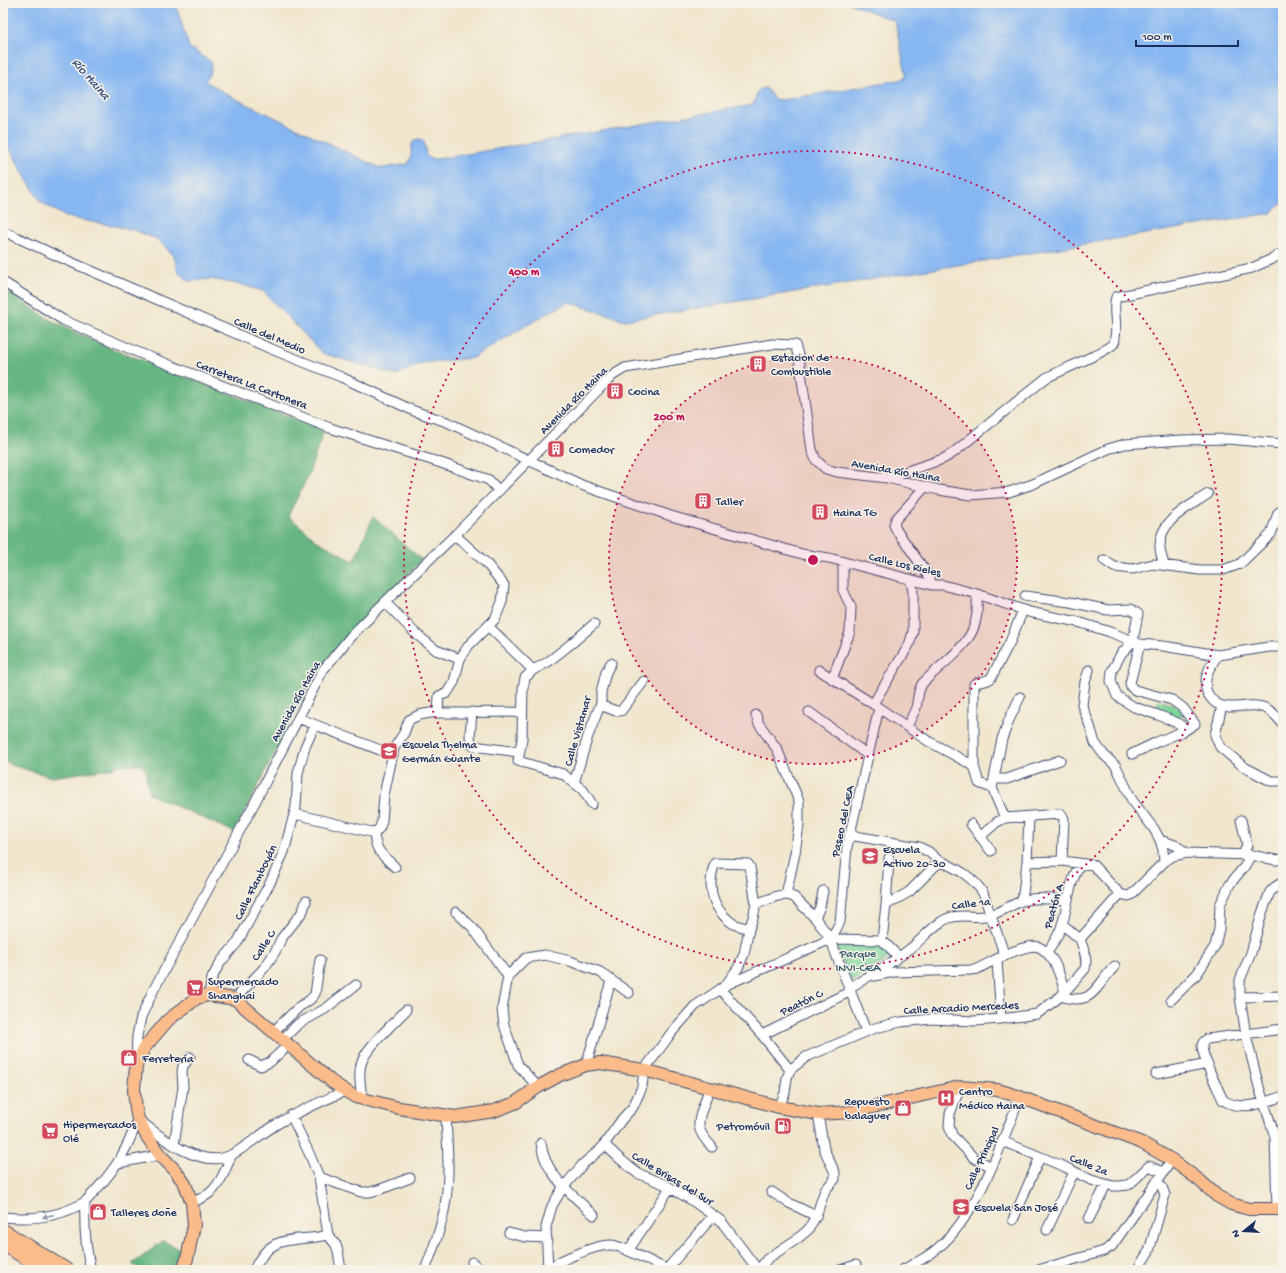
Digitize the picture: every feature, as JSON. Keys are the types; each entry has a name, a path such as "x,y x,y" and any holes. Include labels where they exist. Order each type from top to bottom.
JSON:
{"highway":[{"path":"3,1231 66,1270"},
{"path":"3,1243 45,1270"}],"main road":[{"path":"183,1270 194,1224 192,1203 186,1184 160,1155 148,1138 138,1119 134,1090 136,1066 144,1048 168,1020 197,998 208,995 236,999 332,1082 355,1097 399,1108 455,1117 494,1111 515,1103 538,1086 560,1074 600,1062 644,1070 778,1106 818,1114 852,1112 960,1087 998,1090 1142,1142 1172,1160 1199,1180 1217,1196 1231,1204 1249,1209 1280,1209"}],"street":[{"name":"Calle del Medio","path":"3,230 64,259 269,348 341,377 414,411 447,422 529,461"},
{"path":"887,478 943,459 953,453 1046,378 1114,344 1116,335 1114,306 1116,297 1252,268 1274,258 1283,252"},
{"name":"Carretera La Cartonera","path":"4,283 63,320 142,354 330,428 441,463 489,480 499,491"},
{"name":"Avenida Río Haina","path":"136,1066 139,1024 153,991 323,670 351,636 385,602 455,535 612,376 625,368 772,344 795,345 799,358 812,450 816,460 826,469 837,472 887,478 925,487 972,495 1009,492 1033,484 1108,449 1125,444 1182,440 1228,439 1283,444"},
{"name":"Calle Los Rieles","path":"529,461 584,486 671,516 802,554 829,558 932,585 943,585 977,594 1023,610 1078,622 1137,642 1218,655 1269,647 1283,647"},
{"path":"925,487 896,519 894,525 929,576 932,585"},
{"path":"1164,565 1160,548 1161,538 1169,521 1208,494"},
{"path":"1104,560 1114,566 1133,569 1153,564 1200,570 1223,570 1240,564 1271,534 1278,513 1283,509"},
{"path":"438,713 439,696 446,692 454,682 460,660 469,645 495,619 502,602 504,585 486,563 455,535"},
{"path":"832,678 850,632 851,607 842,590 843,562"},
{"name":"Paseo del CEA","path":"831,939 840,922 849,835 869,756 876,706 909,645 913,632 913,591 910,579"},
{"path":"907,727 916,708 919,691 922,684 958,651 974,627 976,620 977,594"},
{"path":"1025,596 1070,602 1108,610 1131,609 1138,614 1137,642 1130,684 1131,688 1172,700 1183,708 1195,724 1184,731 1156,742 1132,754"},
{"path":"385,602 415,634 425,642 436,650 460,660"},
{"path":"1023,610 1010,642 991,678 989,681 974,684 974,766 979,783 993,783 1060,760"},
{"path":"518,757 522,738 523,688 525,678 534,670 562,652 594,624"},
{"path":"488,626 534,670"},
{"path":"1137,642 1122,654 1112,671 1111,680 1117,696 1134,708 1158,715 1180,724 1184,731"},
{"path":"1218,655 1212,663 1205,680 1206,692 1213,702 1222,706 1252,705 1267,709 1283,724"},
{"name":"Calle Vistamar","path":"574,783 588,736 600,705 601,692 606,672 611,663"},
{"path":"819,670 928,741 974,766"},
{"path":"1089,670 1082,705 1095,743 1104,755 1116,766 1132,800 1154,829 1160,840 1164,862"},
{"path":"600,705 616,711 621,711 644,681"},
{"path":"1005,818 993,783 1002,739 1020,697"},
{"path":"1222,706 1214,735 1220,747 1244,767 1271,780 1283,781"},
{"path":"472,712 470,737 472,745 518,757 563,774 583,790 592,804"},
{"path":"294,814 373,832 377,831 382,821 384,795 394,748 404,733 409,720 419,715 438,713 522,712"},
{"path":"809,712 869,756"},
{"path":"756,715 759,724 777,749 799,801 799,825 786,895"},
{"path":"298,718 393,755"},
{"name":"Calle Flamboyán","path":"208,995 212,978 220,963 237,943 270,883 284,852 294,814 298,772 305,747 315,725"},
{"path":"980,837 997,822 1005,818 1059,814 1062,815 1064,819 1062,861"},
{"path":"1022,901 1027,862 1029,817"},
{"path":"1171,1000 1197,974 1215,946 1219,929 1220,905 1230,884 1244,867 1247,855 1247,845 1241,820"},
{"path":"971,824 991,851"},
{"path":"373,832 376,847 395,867"},
{"path":"849,835 919,847 929,852 940,862 943,862 969,876 978,884 983,892 991,915 1001,958 1001,1019"},
{"path":"1160,840 1175,845 1187,853"},
{"path":"1027,862 1062,861 1093,866 1120,894 1128,896 1131,895 1164,862 1173,856 1187,853 1247,855 1276,860 1283,859"},
{"path":"882,940 889,858"},
{"path":"886,904 909,892 940,862"},
{"path":"722,988 738,968 744,954 756,904 750,867 748,864 715,863 712,872 710,891 714,901 721,913 732,924 749,929"},
{"name":"Peatón A","path":"1047,952 1056,939 1062,924 1076,872 1080,864"},
{"path":"1280,1209 1279,1137 1259,1088 1246,1034 1240,996 1240,980 1251,953 1262,913 1270,892 1274,887 1283,882"},
{"path":"815,918 820,908 823,891"},
{"path":"1062,924 1080,939 1120,894"},
{"path":"756,904 777,896 786,895 794,897 815,918 831,939 866,1031"},
{"name":"Calle 1a","path":"850,990 910,948 941,922 949,918 960,916 991,915 1030,899 1068,900"},
{"name":"Calle C","path":"236,999 265,967 275,952 281,939 303,911 306,901"},
{"path":"456,912 472,927 508,976"},
{"path":"551,1269 546,1227 552,1206 564,1186 583,1164 601,1149 622,1119 633,1107 642,1087 644,1070 672,1032 695,1006 722,988 831,939 882,940 898,956"},
{"name":"Calle Arcadio Mercedes","path":"790,1070 806,1057 866,1031 900,1022 932,1019 974,1021 1037,1014 1063,994 1082,973 1087,964 1080,939"},
{"path":"868,977 894,972 977,969 1023,948 1032,946 1038,947 1047,952 1055,963 1063,994 1071,999 1083,1000 1096,992 1106,975 1115,966"},
{"path":"538,1086 518,1065 504,1025 502,1009 508,976 526,958 545,955 600,972 629,993"},
{"path":"249,1060 261,1066 270,1062 300,1006 305,1004 314,996 320,960"},
{"path":"586,1065 611,981"},
{"path":"282,1038 298,1024 325,1009 356,985"},
{"path":"722,988 790,1070 787,1078 785,1093 778,1106"},
{"name":"Peatón C","path":"762,1035 850,990"},
{"path":"1240,996 1283,996"},
{"path":"362,1099 360,1077 363,1059 369,1050 406,1010"},
{"path":"1283,1029 1207,1039 1202,1045 1223,1100 1235,1106 1242,1107 1265,1103 1283,1096"},
{"path":"174,1146 183,1087 183,1066 190,1057"},
{"path":"1156,1074 1208,1064"},
{"path":"960,1087 950,1114 949,1126 952,1135 974,1158 992,1167"},
{"path":"709,1088 699,1118 699,1125 704,1138 712,1147"},
{"path":"3,1217 36,1218 48,1216 68,1210 85,1202 118,1163 131,1138 138,1119 174,1146 197,1156 209,1159 218,1158 232,1154 291,1115 345,1091"},
{"name":"Calle Principal","path":"902,1270 938,1248 955,1230 969,1211 992,1167 1020,1097"},
{"path":"759,1270 767,1259 808,1230 816,1216 825,1190 835,1179 835,1173 824,1148 818,1114"},
{"path":"291,1115 319,1176 328,1235 338,1250 341,1270"},
{"path":"425,1270 433,1250 443,1216 446,1199 448,1159 446,1115"},
{"name":"Calle 2a","path":"1002,1141 1091,1180 1106,1185 1119,1186 1128,1184 1149,1166 1163,1172"},
{"path":"541,1143 548,1168 594,1215"},
{"name":"Calle Brisas del Sur","path":"604,1144 637,1173 670,1188 721,1221 759,1270"},
{"path":"192,1203 208,1195 213,1189 220,1180 232,1154"},
{"path":"118,1163 160,1155"},
{"path":"1013,1220 1040,1157"},
{"path":"1038,1270 1104,1251 1112,1246 1172,1160"},
{"path":"1047,1230 1074,1172"},
{"path":"319,1176 362,1192 370,1192 381,1189 410,1178"},
{"path":"1137,1270 1149,1251 1165,1196 1162,1187 1157,1181"},
{"path":"1089,1219 1106,1185"},
{"path":"628,1251 670,1188"},
{"path":"772,1192 787,1202 816,1216"},
{"path":"85,1202 85,1242 91,1270"},
{"path":"551,1269 561,1261 608,1244 618,1246 667,1270 713,1216"},
{"path":"509,1233 525,1237 547,1238"},
{"path":"254,1270 264,1252 279,1242 288,1239 328,1235"},
{"path":"472,1262 480,1270"},
{"path":"840,1270 856,1265"}],"green space":[{"path":"7,291 50,320 103,345 324,430 308,476 288,516 319,542 354,561 373,517 422,560 349,633 311,684 234,832 149,794 146,770 139,764 119,765 109,769 52,777 11,765 3,759 3,293"},
{"path":"1159,700 1183,709 1179,721 1154,712"},
{"name":"Parque INVI-CEA","path":"850,943 879,945 893,956 851,982 835,944"},
{"path":"163,1241 184,1251 177,1270 141,1270 132,1264"}],"water":[{"name":"Río Haina","path":"3,3 175,3 189,47 211,62 211,72 205,81 228,95 380,168 383,168 408,164 411,157 412,144 415,140 420,139 424,141 426,155 430,159 438,159 753,105 756,94 762,88 766,88 774,99 783,100 904,79 906,74 895,21 849,3 1283,3 1283,202 1272,213 625,320 569,302 472,358 422,363 395,375 322,353 263,291 243,285 211,279 189,281 178,272 174,256 157,239 131,229 66,217 41,202 3,136"}],"place":[{"name":"Estacion de Combustible","path":"758,364"},
{"name":"Cocina","path":"615,391"},
{"name":"Comedor","path":"556,449"},
{"name":"Taller","path":"703,501"},
{"name":"Haina TG","path":"820,512"},
{"name":"Escuela Thelma Germán Guante","path":"389,751"},
{"name":"Escuela Activo 20-30","path":"870,856"},
{"name":"Supermercado Shanghai","path":"195,988"},
{"name":"Ferretería","path":"129,1058"},
{"name":"Centro Médico Haina","path":"946,1098"},
{"name":"Repuesto balaguer","path":"903,1108"},
{"name":"Petromóvil","path":"783,1126"},
{"name":"Hipermercados Olé","path":"50,1131"},
{"name":"Escuela San José","path":"961,1207"},
{"name":"Talleres doñe","path":"98,1212"}]}
